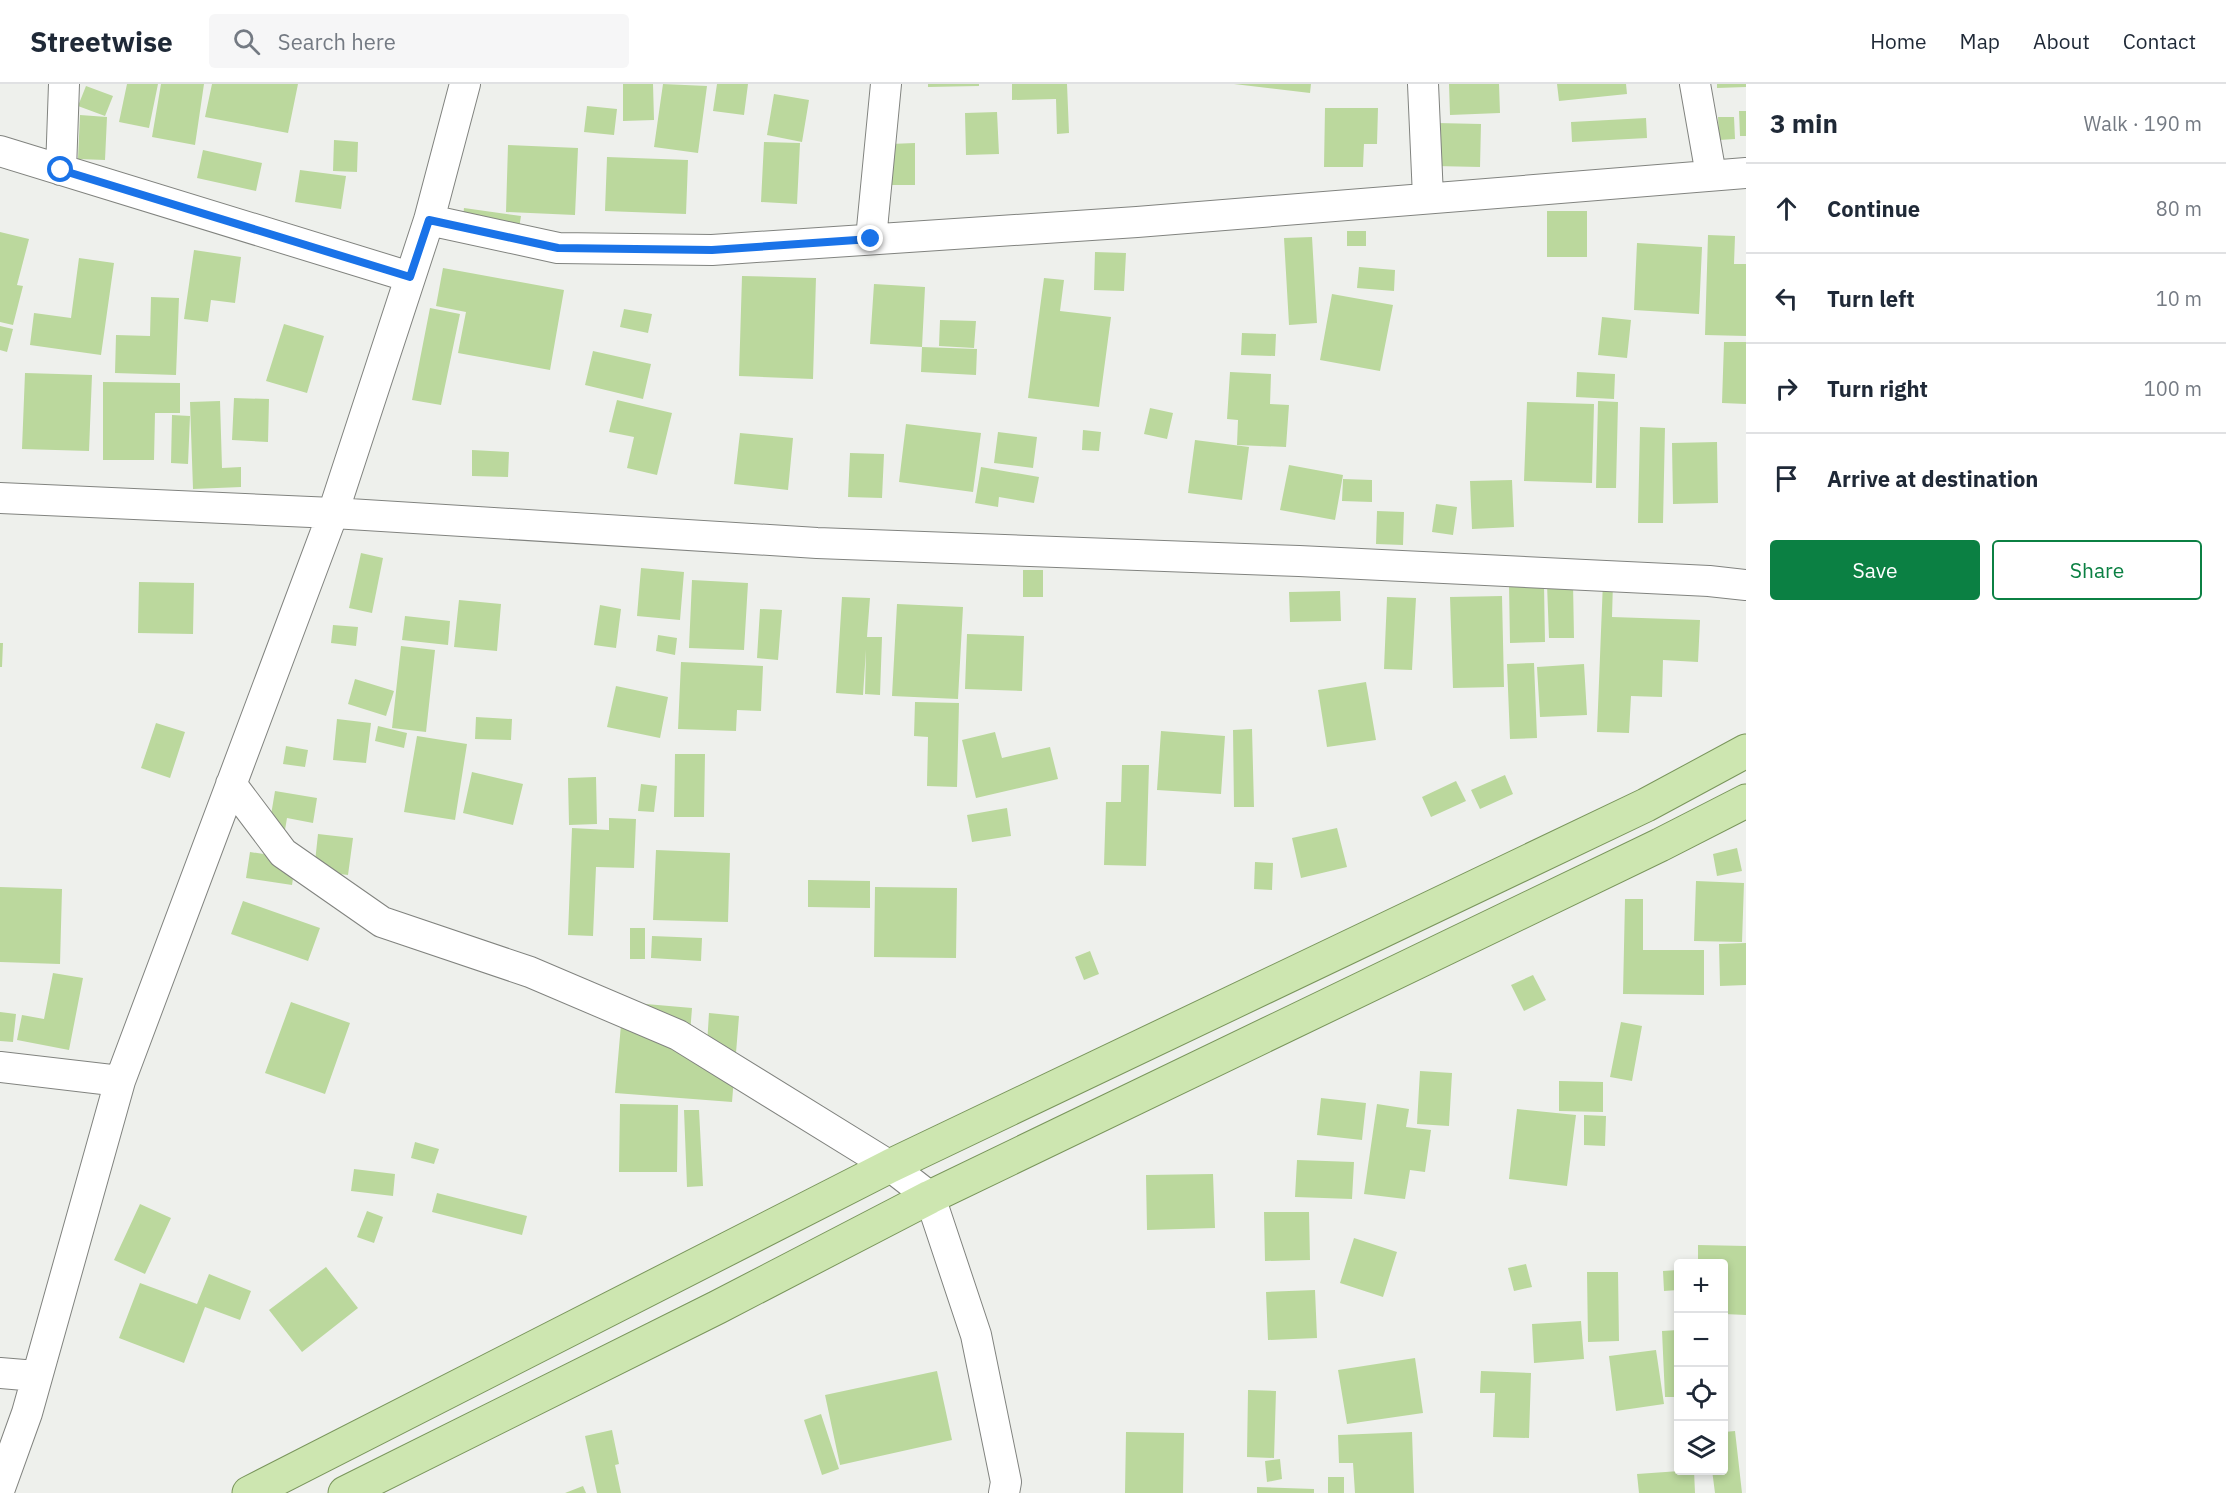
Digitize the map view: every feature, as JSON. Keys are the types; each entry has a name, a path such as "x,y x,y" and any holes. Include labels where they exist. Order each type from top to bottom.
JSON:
{"main road":[{"path":"249,1493 890,1166 1635,810 1746,751"},
{"path":"345,1493 707,1313 930,1197 1660,845 1746,801"}],"street":[{"path":"61,170 64,84"},
{"path":"0,1488 27,1413 120,1082 333,513 429,220 465,84"},
{"path":"871,239 886,84"},
{"path":"1424,84 1428,197"},
{"path":"1695,84 1711,175"},
{"path":"0,152 410,277"},
{"path":"429,220 558,248 712,250 1137,222 1746,173"},
{"path":"0,498 333,513 817,543 1323,562 1709,581 1746,585"},
{"path":"231,784 283,853 382,922 530,972 678,1035 890,1166 930,1197 976,1335 1006,1482 1004,1493"},
{"path":"0,1067 120,1082"},
{"path":"0,1373 36,1376"}],"building":[{"path":"127,84 158,84 149,128 119,122"},
{"path":"161,84 204,84 195,145 152,137"},
{"path":"212,84 298,84 288,133 205,117"},
{"path":"623,84 653,84 654,120 623,121"},
{"path":"663,84 707,86 698,153 654,147"},
{"path":"717,84 748,84 744,115 713,111"},
{"path":"928,84 979,84 979,86 928,87"},
{"path":"1012,84 1067,84 1069,133 1057,134 1056,99 1012,100"},
{"path":"1234,84 1311,84 1310,93"},
{"path":"1449,84 1499,84 1500,113 1450,115"},
{"path":"1557,84 1626,84 1627,94 1559,101"},
{"path":"1717,84 1746,84 1746,87 1717,88"},
{"path":"86,86 113,96 105,116 78,106"},
{"path":"774,94 809,100 802,142 767,135"},
{"path":"587,106 617,109 614,135 584,132"},
{"path":"1325,108 1378,108 1377,144 1364,144 1363,167 1324,167"},
{"path":"1739,111 1746,111 1746,136 1740,136"},
{"path":"997,112 999,154 966,155 965,113"},
{"path":"80,115 107,117 105,160 78,159"},
{"path":"1718,117 1734,117 1735,139 1719,140"},
{"path":"1646,118 1647,138 1572,142 1571,122"},
{"path":"1437,123 1481,124 1480,167 1435,166"},
{"path":"334,140 358,142 357,172 333,171"},
{"path":"764,142 800,143 797,204 761,202"},
{"path":"915,143 915,185 891,185 890,144"},
{"path":"508,145 578,148 575,215 506,212"},
{"path":"203,150 262,163 256,191 197,178"},
{"path":"607,157 688,160 686,214 605,211"},
{"path":"300,170 346,176 341,209 295,202"},
{"path":"464,208 521,216 517,241 461,233"},
{"path":"1547,211 1587,211 1587,257 1547,257"},
{"path":"1347,231 1366,231 1366,246 1347,246"},
{"path":"0,232 29,239 17,285 23,286 13,325 0,322"},
{"path":"1708,235 1735,236 1734,264 1746,264 1746,336 1705,335"},
{"path":"1312,237 1317,323 1289,325 1284,238"},
{"path":"1637,243 1702,247 1699,314 1634,310"},
{"path":"194,250 241,257 235,303 211,300 208,322 184,319"},
{"path":"1095,252 1126,253 1124,291 1094,290"},
{"path":"79,258 114,263 101,355 30,345 34,313 71,318"},
{"path":"1359,267 1395,270 1394,291 1357,288"},
{"path":"443,268 564,290 550,370 458,353 466,312 436,306"},
{"path":"742,276 816,278 813,379 739,376"},
{"path":"1044,278 1064,280 1060,311 1111,317 1099,407 1028,398"},
{"path":"874,284 925,287 922,347 870,344"},
{"path":"1332,294 1393,305 1380,371 1320,360"},
{"path":"151,297 179,298 176,375 115,373 116,335 150,336"},
{"path":"430,308 460,314 441,405 412,400"},
{"path":"624,309 652,314 648,333 620,327"},
{"path":"1602,317 1631,320 1627,358 1598,355"},
{"path":"940,320 976,321 974,348 939,346"},
{"path":"284,324 324,336 307,393 266,381"},
{"path":"0,326 13,329 7,352 0,350"},
{"path":"1242,333 1276,334 1275,356 1241,355"},
{"path":"1724,342 1746,342 1746,404 1722,403"},
{"path":"922,347 977,349 976,375 921,372"},
{"path":"593,351 651,364 643,399 585,385"},
{"path":"1230,372 1271,374 1270,404 1289,405 1286,447 1237,445 1238,420 1227,419"},
{"path":"1577,372 1615,374 1614,399 1576,397"},
{"path":"25,373 92,375 89,451 22,449"},
{"path":"103,382 180,383 180,413 155,413 154,460 103,460"},
{"path":"234,398 269,399 268,442 232,440"},
{"path":"617,400 672,413 657,475 627,468 634,437 609,432"},
{"path":"220,401 222,468 241,467 241,487 193,489 190,402"},
{"path":"1598,401 1618,402 1616,488 1596,488"},
{"path":"1527,402 1594,404 1592,483 1524,481"},
{"path":"1150,408 1173,413 1167,439 1144,434"},
{"path":"172,415 190,416 188,464 171,463"},
{"path":"906,424 981,433 973,492 899,482"},
{"path":"1640,427 1665,428 1663,523 1638,523"},
{"path":"1083,430 1101,432 1099,451 1082,450"},
{"path":"998,432 1037,437 1033,468 994,463"},
{"path":"740,433 793,438 788,490 734,484"},
{"path":"1195,440 1249,447 1242,500 1188,493"},
{"path":"1717,442 1718,503 1673,504 1672,443"},
{"path":"472,450 509,452 508,477 472,476"},
{"path":"850,453 884,454 882,498 848,497"},
{"path":"1289,465 1343,475 1335,520 1280,510"},
{"path":"981,467 1039,477 1034,503 999,497 998,507 975,503"},
{"path":"1343,479 1372,480 1372,502 1342,501"},
{"path":"1512,480 1514,527 1472,529 1470,481"},
{"path":"1436,504 1457,507 1453,535 1432,532"},
{"path":"1377,511 1404,512 1403,545 1376,544"},
{"path":"361,553 383,558 372,613 349,608"},
{"path":"641,568 684,572 680,620 637,616"},
{"path":"1023,570 1043,570 1043,597 1023,597"},
{"path":"692,580 748,583 744,650 689,648"},
{"path":"1603,581 1613,582 1612,617 1700,620 1698,662 1663,660 1662,697 1631,696 1629,733 1597,732"},
{"path":"139,582 194,583 193,634 138,633"},
{"path":"1573,583 1574,638 1549,638 1547,584"},
{"path":"1509,585 1544,585 1545,642 1510,643"},
{"path":"1340,591 1341,621 1290,622 1289,592"},
{"path":"1502,596 1504,687 1453,688 1450,597"},
{"path":"842,597 870,598 867,637 882,637 880,695 865,694 866,650 863,695 836,693"},
{"path":"1387,597 1416,598 1412,670 1384,669"},
{"path":"459,600 501,604 497,651 454,647"},
{"path":"897,604 963,607 958,699 892,696"},
{"path":"600,605 621,609 616,648 594,645"},
{"path":"760,609 782,610 778,660 757,658"},
{"path":"405,616 450,621 448,645 402,640"},
{"path":"333,625 358,627 356,646 331,643"},
{"path":"967,634 1024,636 1022,691 965,689"},
{"path":"658,635 677,638 675,655 656,651"},
{"path":"0,643 3,643 2,667 0,667"},
{"path":"401,646 435,650 426,732 392,728"},
{"path":"681,662 763,666 761,711 737,710 736,731 678,729"},
{"path":"1534,663 1537,738 1510,739 1507,664"},
{"path":"1584,664 1587,715 1540,717 1537,667"},
{"path":"355,679 394,691 386,716 348,704"},
{"path":"1366,682 1376,740 1327,747 1318,690"},
{"path":"616,686 668,697 660,738 607,727"},
{"path":"915,702 959,703 957,787 927,786 928,737 914,736"},
{"path":"476,717 512,719 511,740 475,739"},
{"path":"337,719 371,723 366,763 333,760"},
{"path":"156,723 185,732 170,778 141,768"},
{"path":"378,726 407,733 404,748 375,741"},
{"path":"1252,729 1254,807 1234,807 1233,730"},
{"path":"1161,731 1225,736 1221,794 1157,790"},
{"path":"995,732 1002,758 1050,747 1058,779 976,798 962,740"},
{"path":"417,736 467,744 455,820 404,812"},
{"path":"286,746 308,750 305,767 283,764"},
{"path":"675,754 705,754 704,817 674,817"},
{"path":"1122,765 1149,765 1146,866 1104,865 1106,802 1121,802"},
{"path":"472,772 523,784 513,825 463,813"},
{"path":"1505,775 1513,794 1480,809 1471,790"},
{"path":"596,777 597,824 569,825 568,778"},
{"path":"1456,781 1466,801 1431,817 1422,797"},
{"path":"641,784 657,786 654,812 638,811"},
{"path":"275,791 317,798 313,823 287,818 284,836 268,833"},
{"path":"1007,808 1011,836 972,842 967,815"},
{"path":"609,818 636,819 634,868 596,867 593,936 568,935 572,828 609,830"},
{"path":"1337,828 1347,867 1301,878 1292,838"},
{"path":"318,834 353,838 348,875 314,871"},
{"path":"1737,848 1742,871 1717,876 1713,854"},
{"path":"656,850 730,853 728,922 653,920"},
{"path":"250,852 296,859 292,885 246,878"},
{"path":"1255,862 1273,863 1272,890 1254,889"},
{"path":"808,880 870,881 870,908 808,907"},
{"path":"1696,881 1744,883 1742,942 1694,941"},
{"path":"0,887 62,889 60,964 0,962"},
{"path":"875,887 957,888 956,958 874,957"},
{"path":"1625,899 1643,899 1643,950 1704,950 1704,995 1623,994"},
{"path":"243,901 320,928 308,961 231,934"},
{"path":"630,928 645,928 645,959 630,959"},
{"path":"652,936 702,938 701,961 651,958"},
{"path":"1746,943 1746,985 1720,986 1719,944"},
{"path":"1090,951 1099,974 1084,980 1075,957"},
{"path":"53,973 83,978 69,1050 17,1040 22,1015 44,1019"},
{"path":"1533,975 1546,1000 1524,1011 1511,985"},
{"path":"291,1002 350,1023 325,1094 265,1073"},
{"path":"623,1002 692,1008 688,1060 706,1061 709,1013 739,1016 732,1102 615,1093"},
{"path":"0,1012 16,1014 13,1042 0,1041"},
{"path":"1621,1022 1642,1026 1632,1081 1610,1077"},
{"path":"1420,1071 1452,1073 1449,1126 1417,1124"},
{"path":"1559,1081 1603,1082 1603,1112 1559,1111"},
{"path":"1321,1098 1366,1103 1362,1140 1317,1135"},
{"path":"620,1104 678,1105 677,1172 619,1172"},
{"path":"1377,1104 1409,1109 1406,1127 1431,1130 1425,1172 1410,1170 1405,1199 1364,1194"},
{"path":"1517,1109 1576,1115 1567,1186 1509,1179"},
{"path":"684,1110 699,1110 703,1186 687,1187"},
{"path":"1584,1115 1606,1116 1605,1146 1584,1145"},
{"path":"415,1142 439,1149 434,1164 411,1158"},
{"path":"1297,1160 1354,1162 1352,1199 1295,1197"},
{"path":"354,1169 395,1174 393,1196 351,1191"},
{"path":"1213,1174 1215,1228 1147,1230 1146,1175"},
{"path":"437,1193 527,1216 522,1235 432,1212"},
{"path":"140,1204 171,1218 145,1274 114,1260"},
{"path":"367,1211 383,1217 374,1243 357,1237"},
{"path":"1264,1212 1309,1212 1310,1260 1265,1261"},
{"path":"1354,1238 1397,1252 1383,1297 1340,1283"},
{"path":"1698,1245 1746,1246 1746,1315 1728,1314 1728,1259 1698,1259"},
{"path":"1526,1264 1532,1287 1514,1291 1508,1268"},
{"path":"326,1267 358,1308 302,1352 269,1310"},
{"path":"1674,1270 1674,1290 1664,1291 1663,1271"},
{"path":"1587,1272 1618,1272 1619,1341 1588,1342"},
{"path":"209,1274 251,1291 240,1320 205,1307 184,1363 119,1338 140,1283 197,1304"},
{"path":"1315,1290 1317,1338 1268,1340 1266,1292"},
{"path":"1581,1321 1584,1359 1534,1363 1532,1324"},
{"path":"1674,1330 1674,1397 1665,1397 1662,1331"},
{"path":"1656,1350 1664,1404 1616,1411 1609,1356"},
{"path":"1415,1358 1423,1413 1347,1424 1338,1370"},
{"path":"937,1371 952,1440 840,1465 825,1395"},
{"path":"1481,1371 1531,1373 1529,1438 1493,1437 1495,1393 1480,1393"},
{"path":"1248,1390 1276,1391 1274,1458 1247,1457"},
{"path":"821,1414 839,1469 822,1475 804,1420"},
{"path":"612,1430 619,1464 615,1465 621,1493 597,1493 585,1436"},
{"path":"1735,1431 1742,1493 1715,1493 1713,1475 1728,1475 1728,1432"},
{"path":"1126,1432 1184,1433 1183,1493 1125,1493"},
{"path":"1412,1432 1414,1493 1355,1493 1353,1463 1339,1463 1338,1435"},
{"path":"1280,1459 1282,1479 1267,1482 1265,1461"},
{"path":"1674,1471 1674,1475 1694,1475 1695,1493 1639,1493 1637,1474"},
{"path":"1328,1477 1344,1477 1344,1493 1328,1493"},
{"path":"583,1486 586,1493 565,1493"},
{"path":"1257,1487 1314,1489 1314,1493 1257,1493"}],"route":[{"path":"61,170 410,277 429,220 558,248 712,250 871,239"}]}
